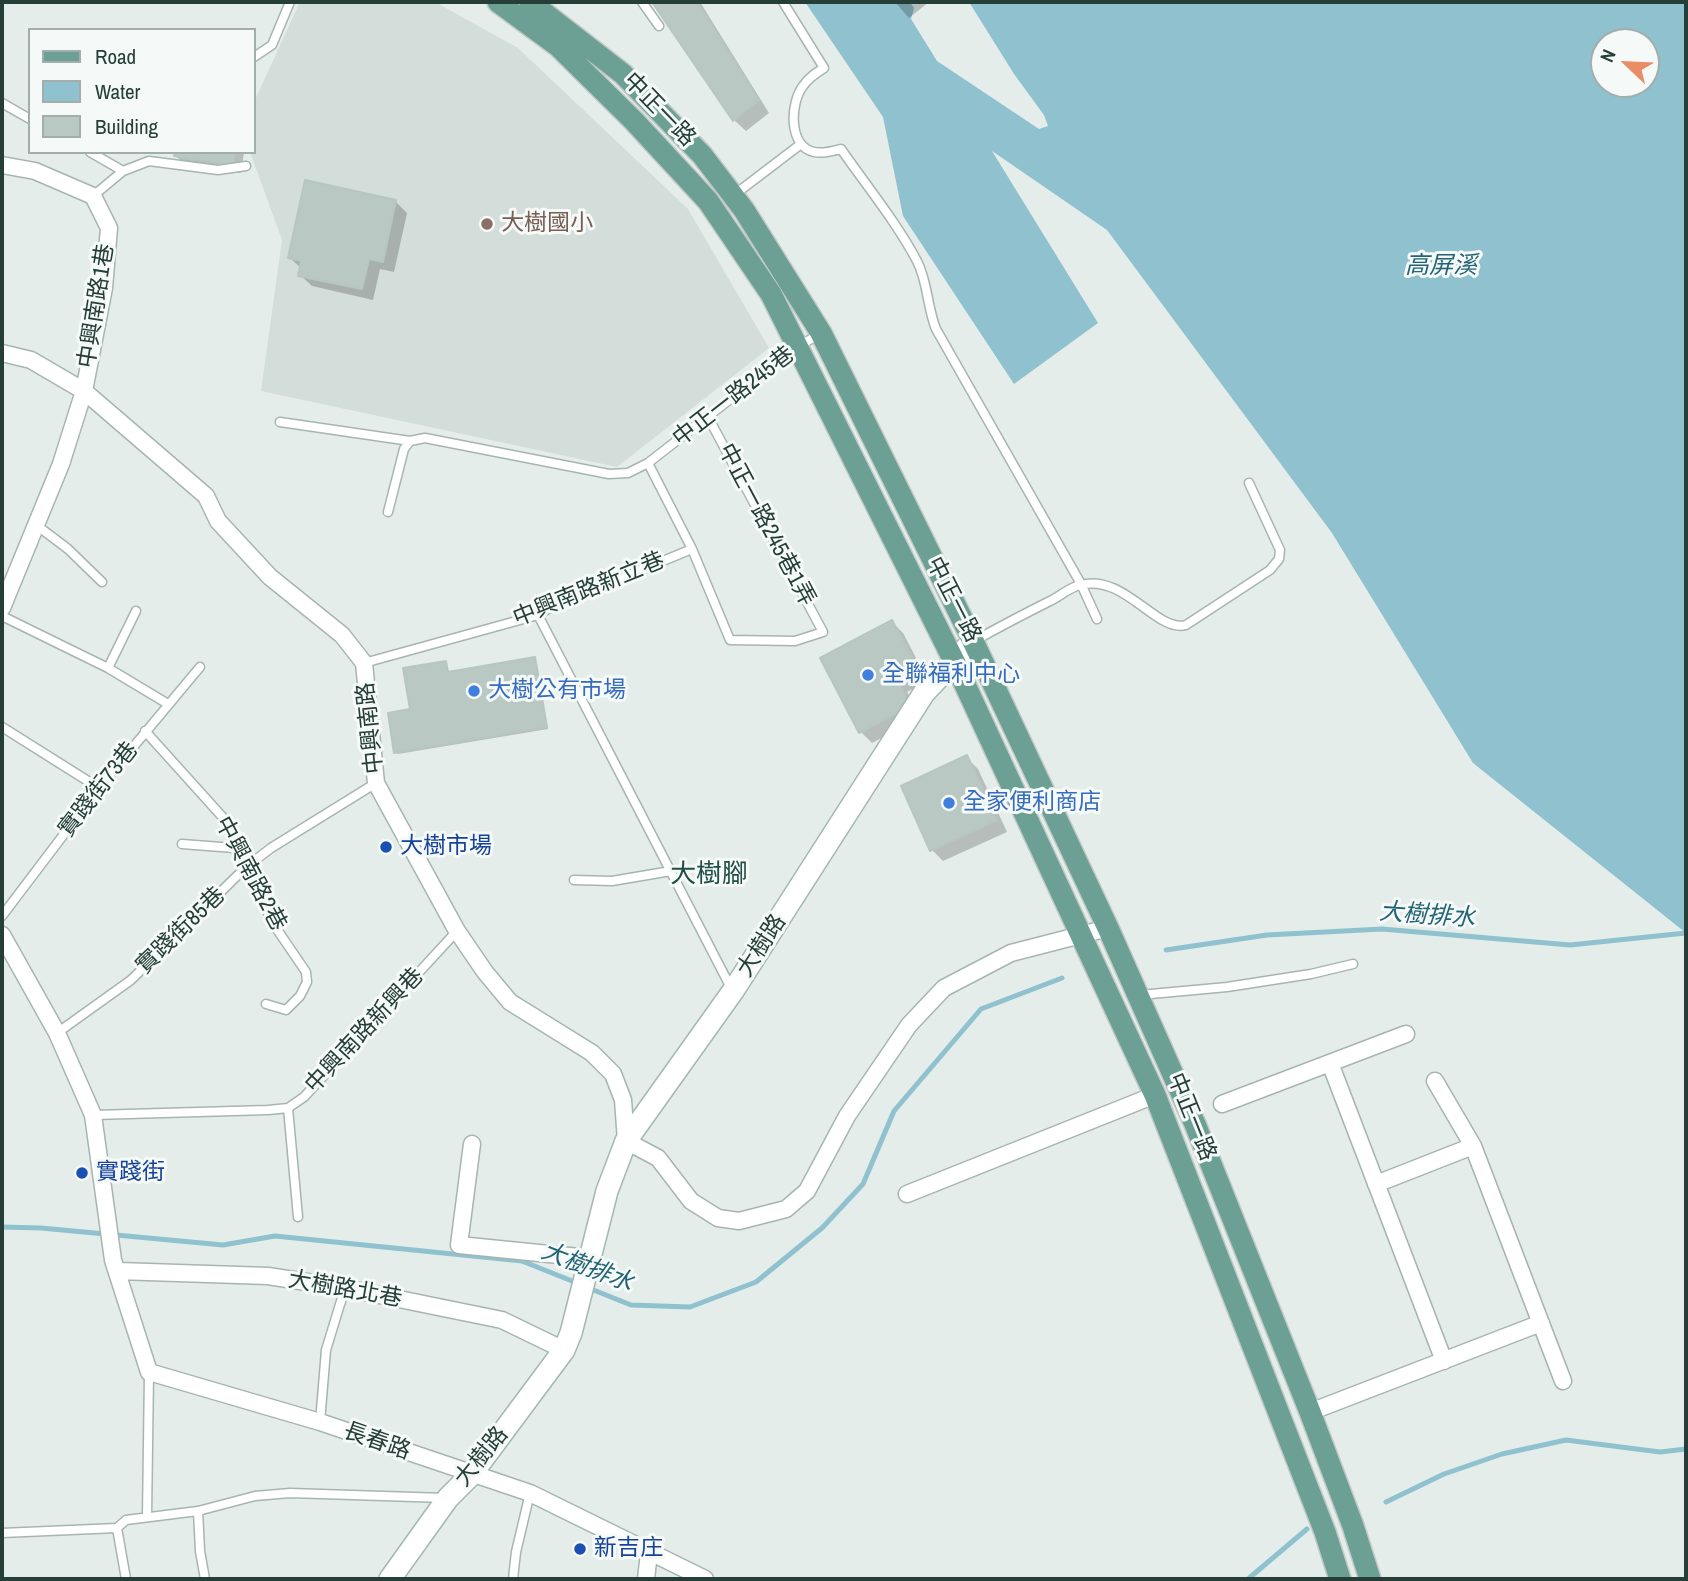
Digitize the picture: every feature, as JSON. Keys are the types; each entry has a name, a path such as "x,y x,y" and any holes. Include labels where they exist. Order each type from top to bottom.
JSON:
{"main road":[{"name":"中正一路","path":"498,2 558,46 634,121 708,201 771,295 954,661 1155,1095 1325,1532 1340,1579"},
{"name":"中正一路","path":"530,2 623,74 702,155 733,196 821,333 973,641 1108,929 1195,1124 1310,1412 1370,1579"}],"street":[{"path":"2,164 35,171 93,197"},
{"name":"中興南路1巷","path":"84,391 104,288 109,228 93,197"},
{"name":"中興南路","path":"2,353 31,360 84,391 206,496 218,521 270,577 342,635 364,663 376,783 457,931 510,1002 592,1053 613,1074 623,1100 626,1141"},
{"path":"2,608 34,524 61,464 84,391"},
{"name":"大樹路","path":"390,1579 448,1498 471,1475 567,1341 607,1191 626,1141 733,991 925,692 973,641"},
{"path":"626,1141 658,1158 691,1201 718,1218 739,1220 786,1209 807,1191 847,1116 909,1025 944,988 1011,953 1108,929"},
{"path":"2,935 57,1033 93,1115 116,1266 149,1372"},
{"path":"1222,1104 1406,1034"},
{"path":"1330,1063 1444,1361"},
{"path":"1435,1081 1473,1146 1563,1381"},
{"path":"907,1194 1155,1095"},
{"path":"472,1144 459,1245 587,1263"},
{"path":"1377,1184 1473,1146"},
{"name":"大樹路北巷","path":"116,1266 268,1276 345,1288 502,1320 567,1341"},
{"path":"1310,1412 1541,1323"},
{"name":"長春路","path":"149,1372 320,1422 530,1493 705,1579"},
{"path":"646,1579 649,1553"}],"lane":[{"path":"256,56 272,45 290,2"},
{"path":"642,2 659,26"},
{"path":"783,2 824,68 811,76 801,87 795,101 795,130 801,144 811,152 841,149 918,263 926,290 928,310 936,329 1081,584 1097,619"},
{"path":"2,103 28,118"},
{"path":"733,196 801,144"},
{"path":"93,154 123,171"},
{"path":"93,197 123,171 150,157 218,170 246,166"},
{"name":"中正一路245巷","path":"280,422 410,441 425,438 609,474 628,473 648,463 796,348 821,333"},
{"name":"中正一路245巷1弄","path":"692,550 730,639 795,641 823,632 708,417"},
{"path":"388,512 404,449 410,441"},
{"path":"648,463 692,550"},
{"path":"973,641 1081,584 1107,584 1133,597 1170,625 1186,625 1270,570 1279,559 1280,550 1248,483"},
{"path":"34,524 68,549 102,582"},
{"name":"中興南路新立巷","path":"364,663 538,615 551,607 692,550"},
{"path":"108,668 136,611"},
{"path":"538,615 733,991"},
{"path":"2,616 108,668 168,704"},
{"name":"實踐街73巷","path":"2,916 99,788 200,667"},
{"path":"2,727 99,788"},
{"name":"中興南路2巷","path":"145,731 227,822 234,848 274,925 306,972 307,982 300,996 286,1010 266,1004"},
{"name":"實踐街85巷","path":"57,1033 131,980 245,868 271,848 376,783"},
{"path":"182,844 234,848"},
{"path":"574,880 612,881 671,871"},
{"name":"中興南路新興巷","path":"93,1115 288,1108 304,1097 457,931"},
{"path":"1137,996 1227,987 1311,974 1353,964"},
{"path":"288,1108 298,1217"},
{"path":"320,1422 326,1350 345,1288"},
{"path":"148,1517 149,1372"},
{"path":"2,1533 117,1528 126,1520 198,1511 255,1496 290,1493 448,1498"},
{"path":"513,1579 516,1552 530,1493"},
{"path":"198,1511 200,1551 205,1579"},
{"path":"117,1528 126,1579"}],"shaded area":[{"name":"大樹國小","path":"300,2 435,2 518,48 688,209 769,348 617,467 261,391 282,240 251,154 256,154 256,98"}],"water":[{"name":"高屏溪","path":"805,2 910,2 914,8 911,19 937,61 1039,129 1048,126 1044,115 1014,74 969,2 1686,2 1686,933 1473,763 1332,533 1107,230 992,151 1098,323 1014,384 903,216 883,117"}],"building":[{"path":"652,2 697,2 759,100 733,121"},
{"path":"174,154 235,154 233,165"},
{"path":"305,180 396,200 383,262 369,259 362,289 298,276 301,261 288,258"},
{"name":"全聯福利中心","path":"892,620 918,669 897,680 910,706 859,733 820,658"},
{"name":"大樹公有市場","path":"535,657 547,727 394,753 388,713 410,709 403,668 446,661 448,672"},
{"name":"全家便利商店","path":"967,755 997,820 930,851 901,786"}],"waterway":[{"name":"大樹排水","path":"1166,950 1267,935 1382,929 1570,945 1686,933"},
{"name":"大樹排水","path":"586,1287 631,1305 690,1307 756,1282 822,1228 863,1184 894,1111 981,1009 1062,978"},
{"name":"大樹排水","path":"2,1227 41,1228 223,1245 275,1236 522,1261 577,1283"},
{"path":"1386,1502 1444,1474 1502,1454 1566,1440 1660,1452 1686,1449"},
{"path":"1248,1579 1307,1529"}],"place":[{"name":"大樹國小","path":"487,224"},
{"name":"全聯福利中心","path":"868,675"},
{"name":"大樹公有市場","path":"474,691"},
{"name":"全家便利商店","path":"949,803"},
{"name":"大樹市場","path":"386,847"},
{"name":"實踐街","path":"82,1173"},
{"name":"新吉庄","path":"580,1549"}],"district":[{"name":"大樹腳","path":"709,875"}]}
